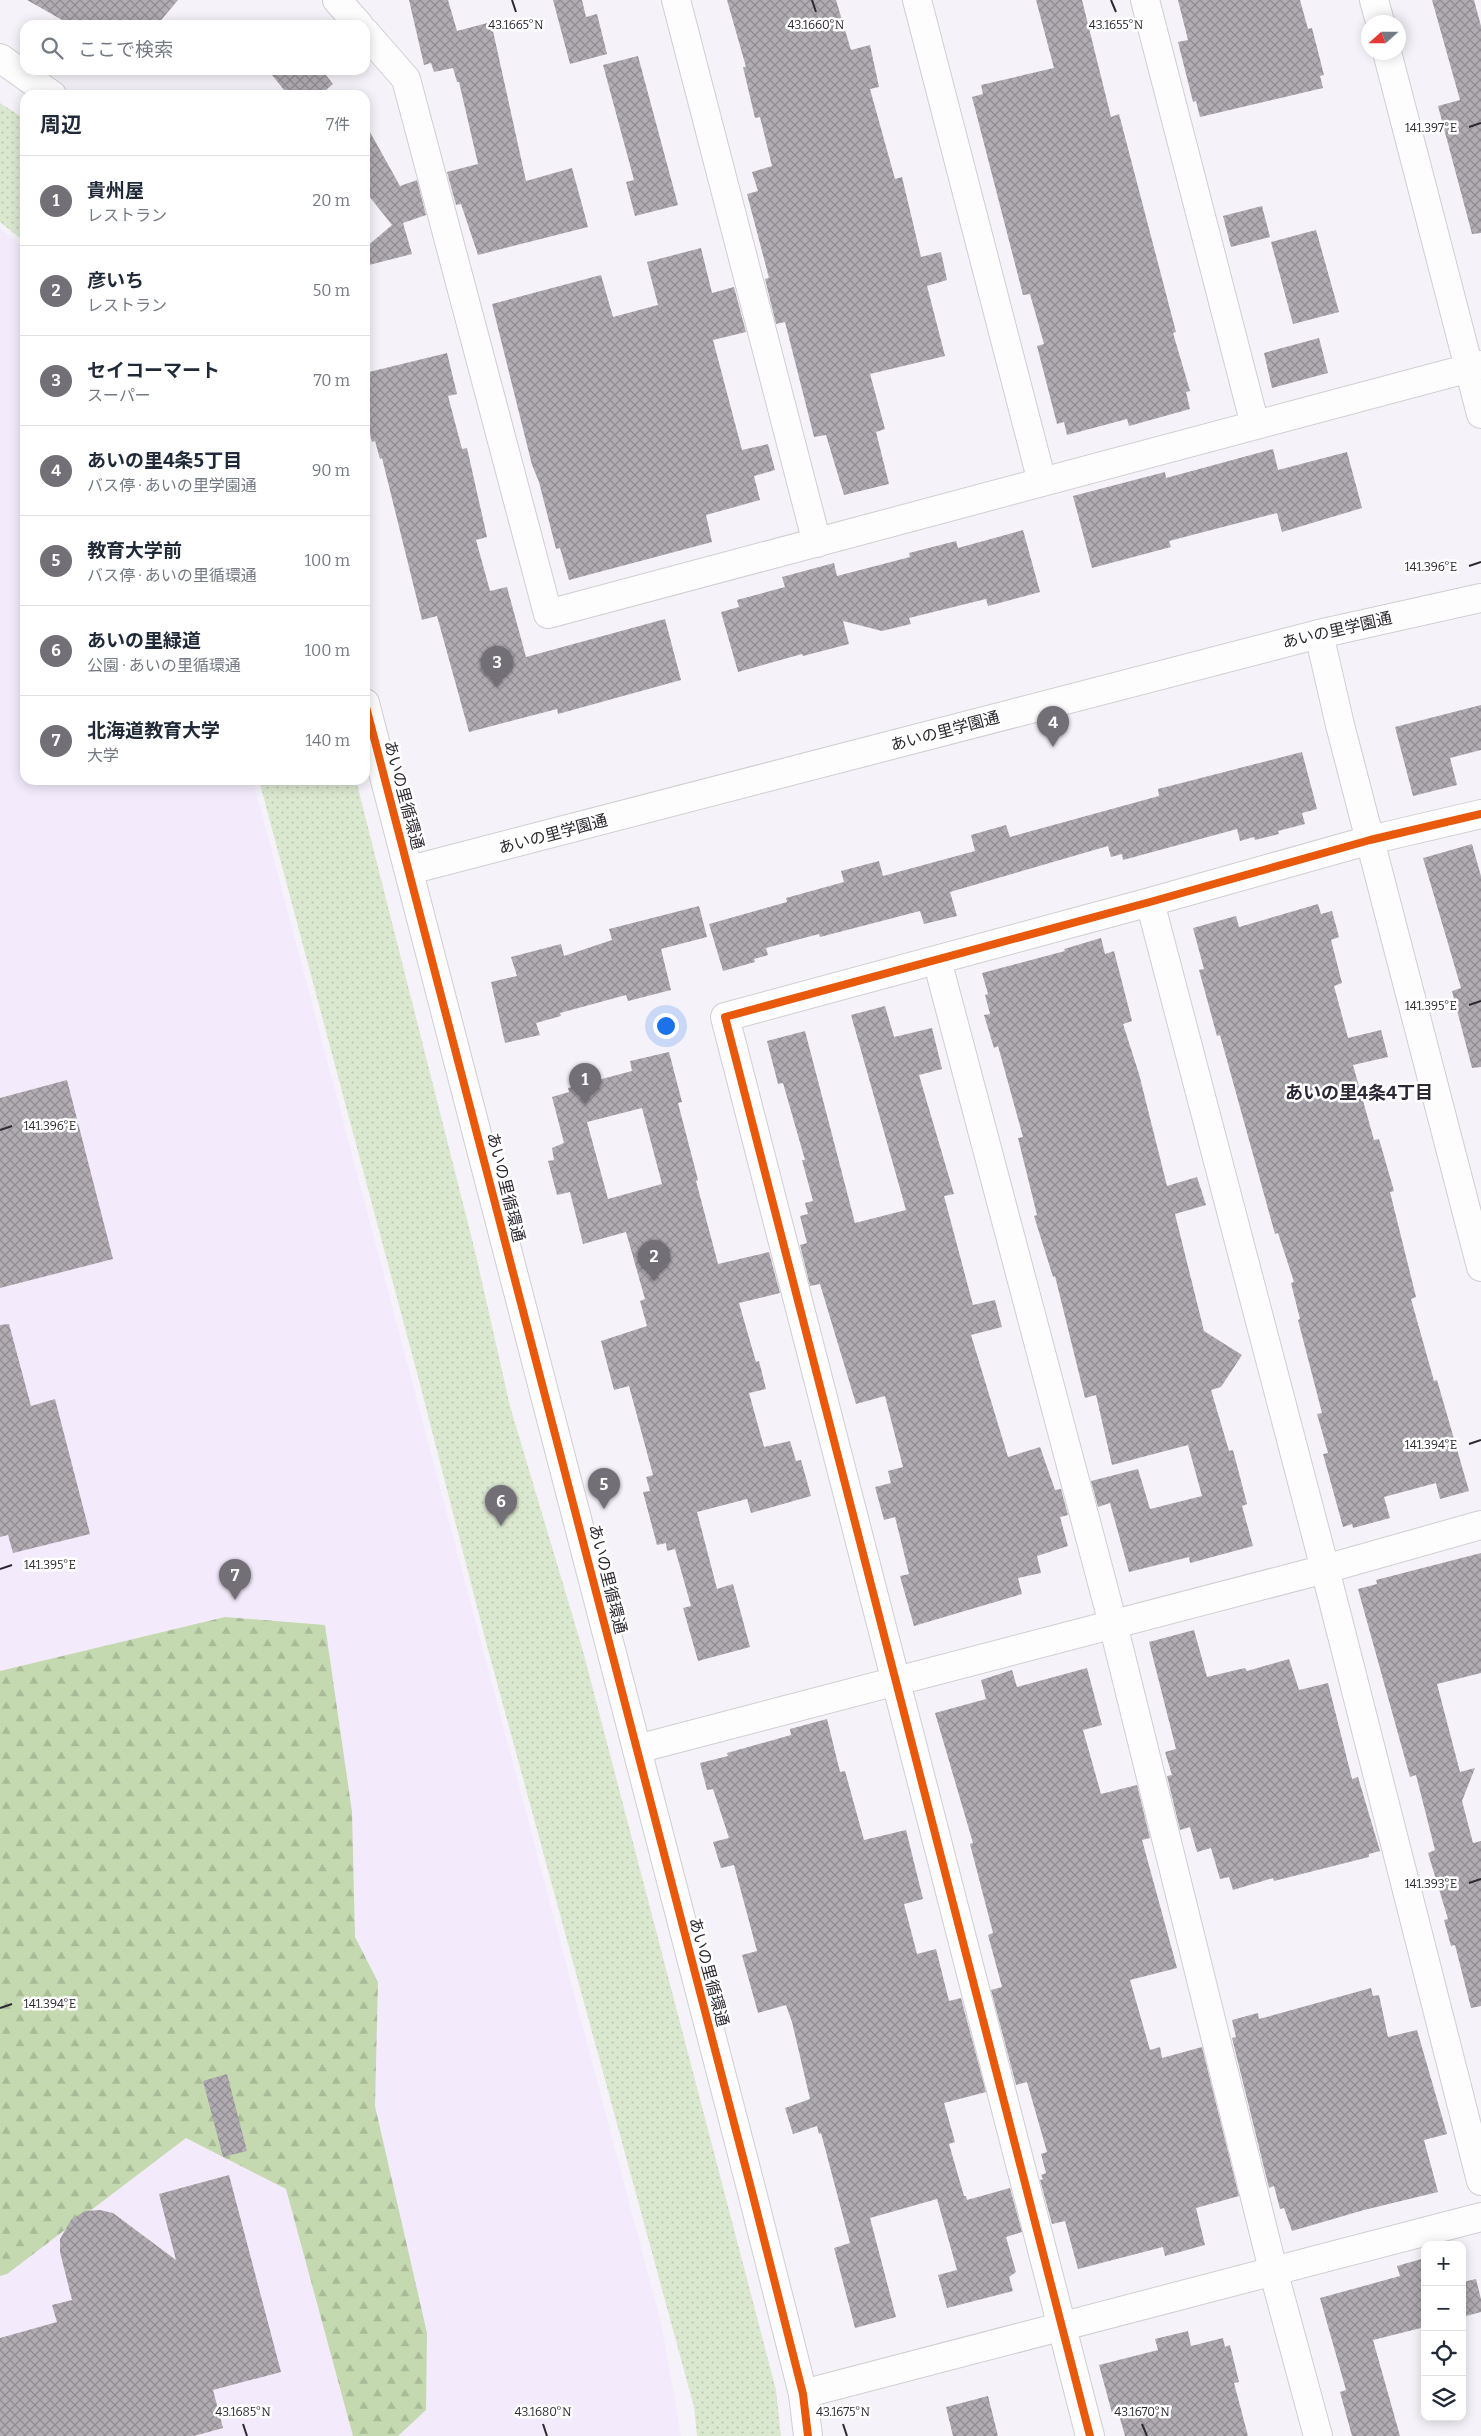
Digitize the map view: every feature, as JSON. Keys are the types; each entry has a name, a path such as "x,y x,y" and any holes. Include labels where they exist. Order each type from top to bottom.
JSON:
{"street":[{"path":"337,0 355,20"},
{"path":"676,0 817,543"},
{"path":"917,0 1042,482"},
{"path":"1145,0 1256,425"},
{"path":"1374,0 1378,15"},
{"path":"370,38 406,79 548,614 1475,366"},
{"path":"0,58 20,72"},
{"path":"1389,60 1475,366 1481,414"},
{"path":"24,75 45,90"},
{"name":"あいの里学園通","path":"410,870 1319,634 1481,598"},
{"path":"1319,634 1370,840 1481,1267"},
{"name":"あいの里循環通","path":"370,722 410,870 803,2394 808,2436"},
{"path":"1090,2436 1060,2326 725,1017 1150,902 1370,840 1481,814"},
{"path":"1150,902 1325,1568 1481,2181"},
{"path":"936,960 1113,1624 1273,2270 1318,2436"},
{"path":"637,1749 1325,1568 1481,1525"},
{"path":"803,2394 1481,2216"}],"shaded area":[{"path":"0,228 20,245 20,785 254,785 662,2326 681,2436 0,2436"}],"green space":[{"path":"0,103 20,116 20,238 0,222"},
{"path":"260,785 357,785 475,1251 510,1406 583,1651 776,2390 781,2436 697,2436 694,2407 487,1646 421,1388"},
{"path":"225,1617 325,1625 352,1812 355,1937 378,1982 375,2106 427,2333 426,2410 398,2436 353,2436 286,2189 186,2138 7,2274 0,2276 0,1671"}],"building":[{"path":"27,0 178,0 161,20 62,20"},
{"path":"409,0 448,0 457,31 491,22 526,181 572,168 588,227 478,255 461,204 456,205 447,172 478,164 459,82 457,82 453,68 434,72 431,63 424,65"},
{"path":"553,0 582,0 586,17 597,14 607,54 570,64"},
{"path":"727,0 836,0 851,50 870,45 879,87 870,89 895,179 902,177 921,257 941,252 947,280 927,286 945,356 870,374 885,429 876,432 889,484 844,495 826,435 814,437 785,322 776,324 765,279 769,278 747,194 758,191 752,172 772,166 760,117 755,118 743,67 746,67"},
{"path":"1036,0 1082,0 1111,117 1119,114 1176,332 1173,333 1190,391 1186,392 1190,409 1129,426 1127,419 1067,435 1064,422 1057,424 1037,346 1044,344 1030,294 1023,295 972,97 983,94 981,85 1054,68"},
{"path":"1178,0 1300,0 1308,29 1312,28 1324,75 1320,76 1323,88 1200,117 1196,101 1193,102 1178,42 1188,40"},
{"path":"1432,0 1474,0 1481,26 1481,233 1472,234 1438,106 1460,100"},
{"path":"638,56 678,205 635,216 626,182 634,180 603,65"},
{"path":"272,75 326,75 333,84 326,90 284,90"},
{"path":"370,132 400,186 417,180 426,215 403,223 412,254 370,265 370,244 392,225 370,197"},
{"path":"1262,206 1270,237 1231,247 1223,216"},
{"path":"1316,230 1339,312 1293,324 1271,242"},
{"path":"701,248 712,293 734,287 746,332 713,340 742,450 768,444 775,470 754,476 760,500 706,515 712,542 569,580 560,548 556,549 539,482 532,465 492,304 601,275 613,317 658,305 647,262"},
{"path":"1319,338 1328,373 1272,388 1264,353"},
{"path":"447,353 457,394 448,396 462,449 467,448 487,537 476,540 490,591 507,587 526,657 665,619 681,680 558,714 557,709 469,732 437,616 422,620 382,458 380,459 375,441 372,442 370,434 370,372"},
{"path":"1273,449 1278,470 1347,452 1362,508 1282,532 1277,513 1169,541 1171,547 1092,568 1073,496 1165,472 1166,478"},
{"path":"1023,530 1040,592 988,606 986,599 909,618 911,624 882,631 843,621 849,644 803,656 802,654 738,672 721,612 739,607 737,600 785,587 782,577 834,563 837,576 910,557 909,553 956,541 958,548"},
{"path":"1481,705 1481,750 1450,758 1457,785 1413,796 1395,727"},
{"path":"1302,752 1317,809 1302,813 1305,824 1278,831 1279,834 1255,840 1254,837 1240,841 1237,829 1123,860 1122,854 1111,857 1108,846 950,892 957,916 924,924 920,911 820,937 819,934 766,948 768,955 754,959 755,962 723,971 709,924 787,902 786,898 844,882 841,871 879,861 883,876 975,851 971,835 1006,825 1010,837 1159,796 1158,789"},
{"path":"1472,844 1481,876 1481,1067 1472,1068 1452,991 1461,988 1423,858"},
{"path":"1318,904 1321,914 1332,911 1339,937 1331,940 1342,983 1334,986 1348,1038 1381,1030 1388,1057 1353,1065 1374,1140 1379,1139 1394,1191 1390,1192 1416,1297 1411,1299 1434,1381 1437,1380 1469,1491 1440,1499 1436,1483 1384,1497 1390,1518 1353,1528 1352,1524 1343,1527 1323,1454 1328,1453 1317,1414 1322,1413 1298,1320 1300,1319 1291,1283 1294,1282 1278,1233 1275,1234 1220,1035 1217,1036 1199,970 1204,969 1193,928 1236,916 1239,927"},
{"path":"699,906 707,937 661,949 671,990 628,1001 626,995 560,1013 561,1016 536,1023 540,1035 505,1043 491,982 517,976 511,957 561,944 564,956 612,940 609,929"},
{"path":"1101,938 1105,954 1114,951 1132,1021 1123,1024 1139,1074 1167,1186 1197,1177 1206,1205 1175,1214 1204,1331 1242,1355 1221,1387 1211,1390 1229,1451 1233,1450 1247,1504 1242,1506 1253,1546 1190,1563 1189,1557 1129,1572 1110,1503 1098,1507 1091,1481 1138,1469 1150,1509 1202,1496 1188,1445 1112,1465 1096,1395 1085,1398 1055,1276 1053,1277 1034,1216 1037,1215 1018,1138 1023,1137 998,1046 994,1048 984,1015 990,1014 985,995 988,994 982,973 1065,951 1064,949"},
{"path":"885,1006 894,1037 932,1028 942,1069 919,1075 954,1194 944,1196 973,1305 995,1300 1002,1327 971,1335 1008,1457 1040,1447 1055,1490 1061,1489 1068,1515 1060,1517 1068,1546 1037,1556 1041,1573 1018,1578 1022,1594 914,1626 900,1576 909,1574 895,1517 884,1520 875,1487 891,1483 888,1471 903,1467 885,1396 856,1404 820,1284 810,1286 800,1245 807,1243 800,1216 808,1214 805,1203 813,1201 802,1160 805,1160 783,1083 778,1084 767,1041 805,1031 855,1223 906,1210 851,1015"},
{"path":"669,1052 682,1102 678,1103 698,1180 696,1181 718,1264 769,1252 780,1293 739,1303 756,1362 759,1361 766,1389 749,1393 764,1447 790,1441 796,1461 801,1460 811,1496 751,1513 747,1499 697,1512 717,1589 733,1584 750,1647 698,1661 683,1608 691,1606 675,1549 667,1551 666,1543 657,1545 643,1492 650,1491 646,1477 653,1475 629,1386 614,1390 601,1341 647,1326 640,1301 645,1299 626,1232 583,1244 570,1192 557,1195 548,1161 554,1160 552,1148 564,1143 552,1097 569,1092 568,1088 632,1071 630,1061","holes":["642,1108 662,1184 608,1199 587,1122"]},
{"path":"67,1080 113,1259 0,1288 0,1098"},
{"path":"9,1324 31,1406 55,1399 90,1534 13,1553 8,1535 0,1537 0,1325"},
{"path":"1481,1553 1481,1673 1437,1684 1460,1772 1475,1768 1462,1801 1473,1843 1481,1841 1481,2006 1471,2008 1455,1945 1451,1946 1444,1920 1448,1919 1428,1853 1435,1850 1416,1775 1410,1777 1358,1589 1377,1584 1376,1580"},
{"path":"1194,1630 1207,1677 1245,1668 1247,1671 1289,1659 1299,1690 1328,1683 1352,1779 1358,1777 1380,1851 1369,1854 1369,1857 1274,1881 1273,1878 1233,1890 1229,1877 1220,1879 1211,1848 1197,1852 1190,1827 1180,1830 1167,1776 1172,1775 1165,1752 1176,1749 1149,1642"},
{"path":"1087,1668 1102,1725 1083,1730 1101,1794 1137,1785 1150,1838 1142,1840 1177,1968 1130,1980 1150,2050 1160,2047 1162,2058 1202,2047 1239,2196 1196,2208 1205,2245 1165,2256 1163,2247 1078,2269 1065,2221 1052,2224 1040,2180 1043,2179 1041,2175 1046,2173 1041,2154 1047,2152 1027,2082 1016,2085 991,1990 1002,1987 988,1935 993,1933 970,1844 973,1843 935,1713 986,1699 981,1680 1012,1670 1017,1687"},
{"path":"827,1719 840,1772 845,1771 864,1840 906,1830 923,1899 904,1904 917,1954 936,1949 949,2001 961,1998 986,2092 944,2103 955,2142 949,2144 964,2196 966,2196 967,2200 1010,2188 1022,2232 1006,2237 1016,2272 1009,2277 1013,2291 947,2308 938,2275 957,2270 937,2199 870,2218 896,2317 855,2328 834,2248 850,2243 821,2133 819,2134 817,2126 793,2134 785,2108 810,2099 792,2022 786,2005 758,2013 742,1955 757,1951 734,1865 721,1868 713,1842 729,1838 713,1789 707,1790 700,1763 728,1756 727,1753 791,1735 790,1729"},
{"path":"1371,1988 1373,1996 1379,1995 1388,2037 1417,2030 1447,2134 1424,2140 1438,2192 1364,2210 1292,2231 1284,2208 1280,2209 1274,2186 1269,2188 1232,2038 1236,2037 1232,2020 1258,2013 1259,2019"},
{"path":"227,2074 247,2151 223,2157 203,2081"},
{"path":"229,2175 281,2372 213,2390 223,2428 194,2436 0,2436 0,2338 57,2322 52,2305 72,2300 60,2252 60,2239 71,2220 85,2211 100,2210 113,2213 176,2260 159,2194"},
{"path":"1421,2259 1421,2328 1373,2340 1400,2436 1352,2436 1340,2392 1346,2390 1320,2298 1400,2276 1397,2266"},
{"path":"1476,2279 1481,2299 1481,2312 1466,2316 1466,2286 1466,2281"},
{"path":"1188,2331 1191,2346 1223,2338 1225,2347 1230,2345 1239,2382 1234,2383 1248,2436 1125,2436 1118,2411 1112,2413 1099,2365 1158,2350 1155,2339"},
{"path":"988,2396 998,2436 953,2436 946,2407"}],"cycle path":[{"path":"370,722 753,2196 803,2394 808,2436"},
{"path":"1090,2436 725,1017 1150,902 1370,840 1481,814"}],"place":[{"name":"セイコーマート","path":"497,687"},
{"name":"あいの里4条5丁目","path":"1053,747"},
{"name":"貴州屋","path":"585,1104"},
{"name":"彦いち","path":"654,1281"},
{"name":"教育大学前","path":"604,1509"},
{"name":"あいの里緑道","path":"501,1526"},
{"name":"北海道教育大学","path":"235,1600"}],"district":[{"name":"あいの里4条4丁目","path":"1359,1093"}]}
